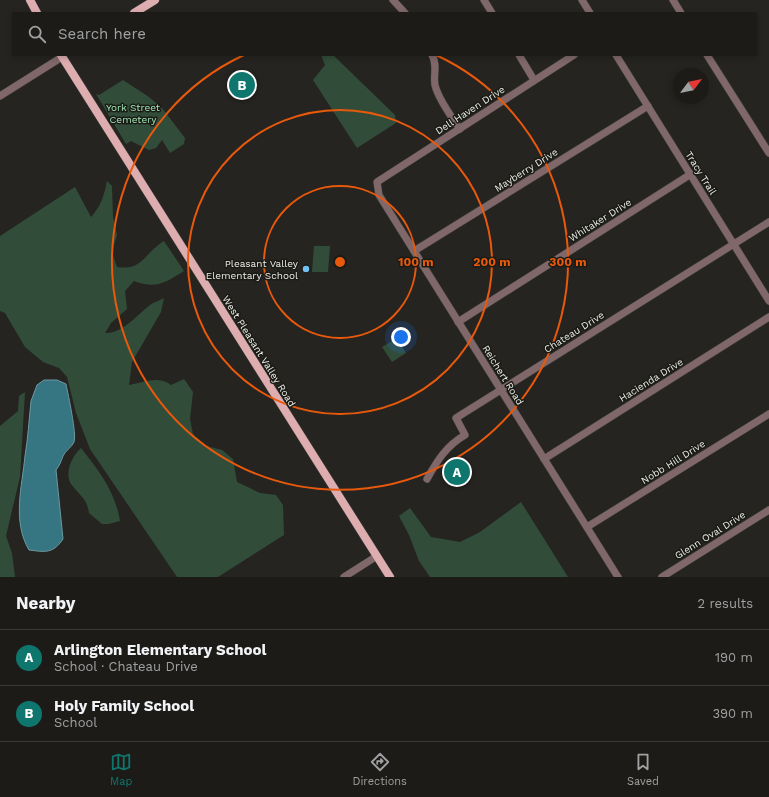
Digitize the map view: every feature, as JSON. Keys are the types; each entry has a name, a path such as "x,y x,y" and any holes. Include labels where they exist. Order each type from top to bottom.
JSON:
{"main road":[{"path":"30,0 36,12"},
{"path":"136,12 155,0"},
{"name":"West Pleasant Valley Road","path":"63,56 390,577"}],"street":[{"path":"393,0 404,12"},
{"path":"484,0 491,12"},
{"path":"582,0 589,12"},
{"path":"673,0 680,12"},
{"path":"0,96 63,56"},
{"path":"432,56 437,68 435,80 437,91 460,129"},
{"path":"520,56 534,80"},
{"name":"Dell Haven Drive","path":"378,182 572,56"},
{"name":"Tracy Trail","path":"617,56 769,301"},
{"path":"708,56 769,153"},
{"name":"Mayberry Drive","path":"414,251 648,106"},
{"name":"Whitaker Drive","path":"458,322 691,174"},
{"name":"Reichert Road","path":"378,182 379,194 618,577"},
{"name":"Chateau Drive","path":"427,479 442,455 453,442 465,435 456,418 769,222"},
{"name":"Hacienda Drive","path":"544,459 769,317"},
{"name":"Nobb Hill Drive","path":"587,527 769,414"},
{"name":"Glenn Oval Drive","path":"662,577 769,510"},
{"path":"344,577 377,556"}],"green space":[{"path":"321,56 334,56 395,115 396,123 357,148 313,80 325,65"},
{"name":"York Street Cemetery","path":"123,80 149,97 162,108 185,138 184,144 170,153 162,140 156,148 149,150 131,141 126,144 96,94 99,95"},
{"path":"107,181 112,186 113,217 117,235 112,252 117,267 126,268 138,264 164,241 184,271 160,284 154,285 134,281 125,291 127,309 111,323 105,333 123,327 150,305 164,298 161,312 132,362 129,385 150,380 161,380 171,385 184,379 193,392 190,419 193,434 206,446 222,450 233,459 237,482 260,493 276,495 283,505 284,535 218,577 177,577 90,449 76,413 67,377 59,368 43,362 25,347 5,313 0,311 0,236 75,187 91,217 102,200"},
{"path":"314,246 330,246 328,272 312,272"},
{"path":"397,338 406,353 392,362 382,347"},
{"path":"25,392 20,477 6,536 12,553 15,577 0,577 0,426 18,411 19,396"},
{"path":"81,448 100,473 110,491 118,510 120,521 102,524 89,513 85,500 71,484 68,475 70,465 75,455"},
{"path":"521,502 568,577 430,577 419,561 409,535 399,516 410,508 431,537 460,542 480,532"}],"water":[{"path":"44,380 57,380 66,384 75,438 73,444 64,454 56,470 63,539 56,547 48,551 29,550 24,539 19,516 20,492 31,401 37,385"}],"place":[{"name":"Holy Family School","path":"242,85"},
{"name":"Pleasant Valley Elementary School","path":"306,269"},
{"name":"Arlington Elementary School","path":"457,472"}]}
